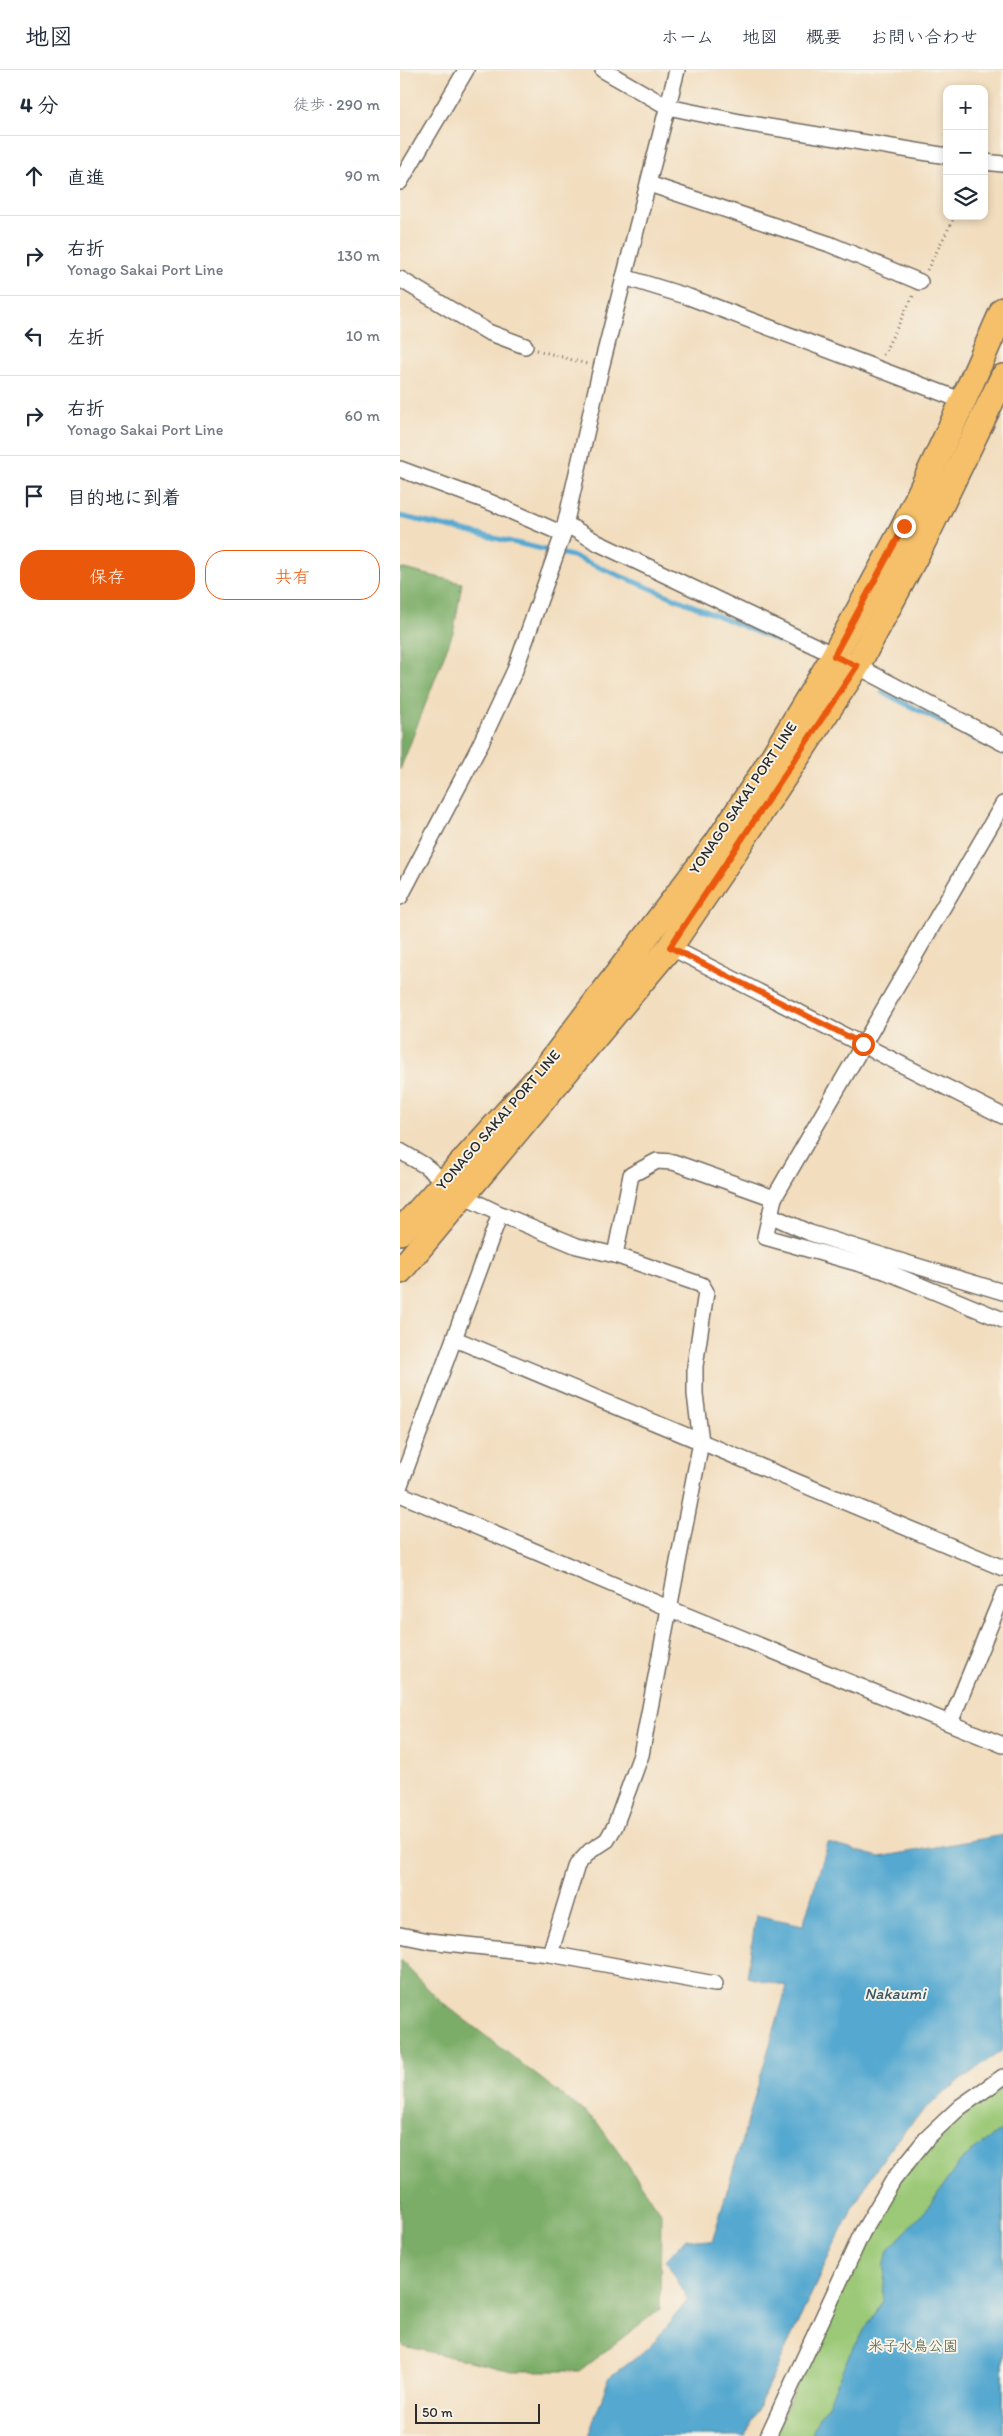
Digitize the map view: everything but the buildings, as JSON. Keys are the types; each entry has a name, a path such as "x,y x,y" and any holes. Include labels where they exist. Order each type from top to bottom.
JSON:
{"main road":[{"name":"YONAGO SAKAI PORT LINE","path":"400,1271 453,1188 711,850 764,770 834,656 904,526 963,401 1003,310"},
{"name":"YONAGO SAKAI PORT LINE","path":"400,1232 453,1188 670,947 857,666 924,540 1003,377"}],"street":[{"path":"400,182 466,70"},
{"path":"602,70 668,107 746,123 943,155"},
{"path":"400,898 479,747 515,670 565,529 601,368 677,70"},
{"path":"988,162 1003,164"},
{"path":"649,184 828,244 920,282"},
{"path":"624,277 689,297 963,401"},
{"path":"400,279 488,332 525,346"},
{"path":"400,469 598,542 857,666 1003,743"},
{"path":"1003,804 774,1198 765,1237 1003,1292"},
{"path":"670,947 1003,1116"},
{"path":"400,1151 453,1188 500,1214 577,1246 615,1255 702,1285 706,1292 695,1366 695,1394 701,1442 641,1755 607,1840 590,1851 578,1866 550,1954"},
{"path":"615,1255 631,1175 657,1161 673,1162 774,1198"},
{"path":"400,1485 500,1214"},
{"path":"770,1215 887,1265 1003,1320"},
{"path":"455,1339 1003,1568"},
{"path":"400,1494 668,1608 1003,1745"},
{"path":"950,1723 1003,1594"},
{"path":"400,1935 429,1941 550,1954 715,1984"},
{"path":"768,2436 862,2233 894,2178 927,2138 960,2108 1003,2077"}],"path":[{"path":"876,368 953,220"},
{"path":"525,346 601,368"}],"green space":[{"path":"400,568 462,583 454,630 400,770"},
{"path":"400,1960 439,2000 596,2121 661,2212 660,2309 579,2371 512,2371 404,2346 400,2342"},
{"name":"米子水鳥公園","path":"1003,2084 1003,2436 773,2436 868,2231 897,2182 954,2118"}],"water":[{"name":"Nakaumi","path":"1003,1835 1003,2050 960,2080 920,2114 897,2140 873,2173 834,2245 745,2436 588,2436 609,2378 649,2348 688,2300 666,2260 686,2238 712,2242 787,1986 747,1977 756,1915 803,1925 828,1843 880,1857"},
{"name":"米子水鳥公園","path":"1003,2129 1003,2436 811,2436 819,2417 827,2407 849,2355 883,2301 885,2264 888,2250 927,2209 962,2159"}],"waterway":[{"path":"400,516 572,556 810,654"},
{"path":"882,692 1003,753"}],"route":[{"path":"863,1044 670,947 857,666 834,656 904,526"}]}
